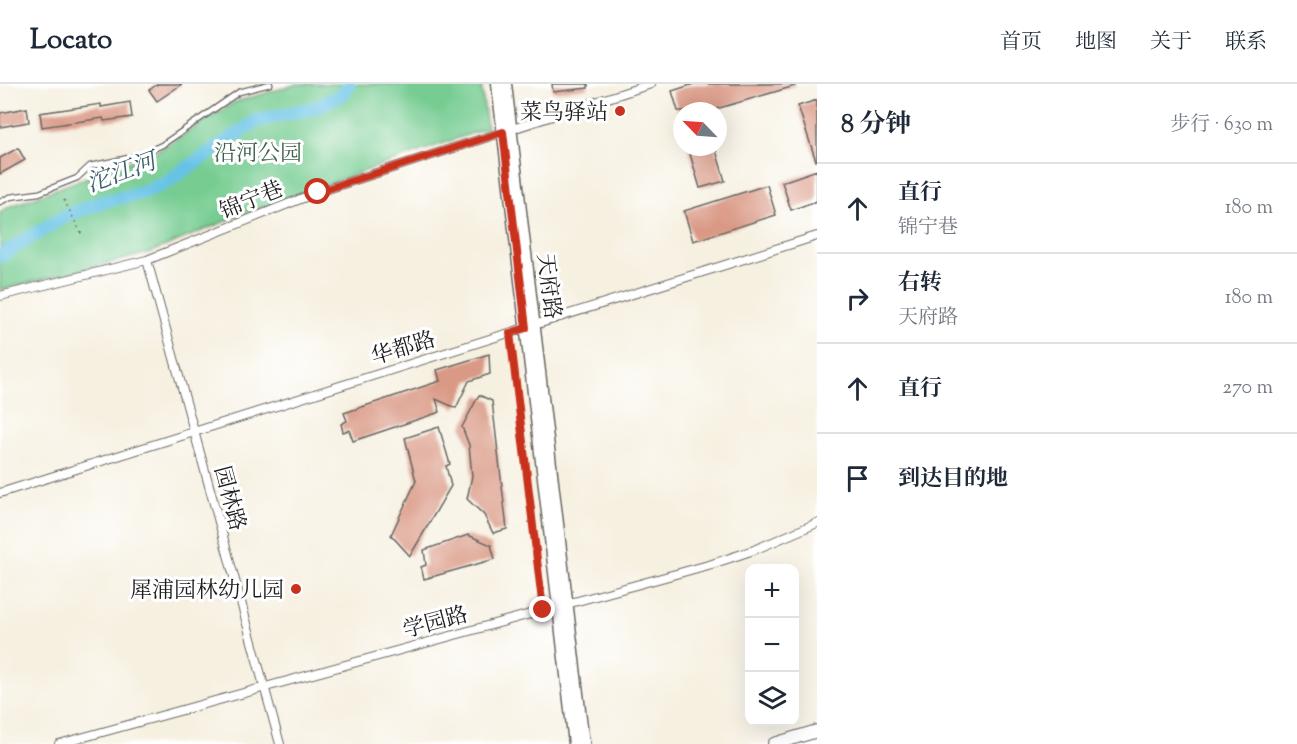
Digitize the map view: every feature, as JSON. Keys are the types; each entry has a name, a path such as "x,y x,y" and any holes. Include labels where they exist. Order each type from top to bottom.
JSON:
{"main road":[{"path":"774,744 817,731"}],"street":[{"name":"天府路","path":"497,84 507,130 563,605 582,744"},
{"name":"天府路","path":"506,84 507,130"},
{"name":"锦宁巷","path":"0,296 147,261 318,192 651,84"},
{"name":"华都路","path":"0,493 817,236"},
{"name":"园林路","path":"147,261 280,744"},
{"name":"学园路","path":"59,744 712,564 754,550 817,523"}],"lane":[{"path":"0,202 10,197 39,193 77,178 90,166 99,162 149,152 239,92 270,84"}],"path":[{"path":"64,200 83,237"},
{"path":"510,333 543,610"}],"green space":[{"name":"沿河公园","path":"297,84 481,84 487,128 240,215 149,253 0,290 0,212 157,151 235,102"}],"building":[{"path":"158,84 182,84 157,101 149,90"},
{"path":"552,84 588,84 588,88 553,92"},
{"path":"694,84 795,84 795,86 727,106 727,102 675,102 672,91"},
{"path":"817,100 817,160 816,161 798,106"},
{"path":"130,102 132,117 104,121 103,118 42,127 40,113"},
{"path":"27,108 29,122 0,127 0,113"},
{"path":"18,148 25,160 0,174 0,158"},
{"path":"691,156 718,156 725,181 700,188"},
{"path":"817,170 817,201 791,210 782,182"},
{"path":"767,185 776,215 693,241 684,211"},
{"path":"489,354 490,374 469,381 456,408 436,399 440,412 353,441 349,430 343,432 341,424 347,421 344,413 440,381 437,370"},
{"path":"479,395 492,401 507,529 493,533 484,515 467,499 472,476 469,445 462,427"},
{"path":"439,427 450,464 446,466 451,486 410,556 391,535 416,481 405,438"},
{"path":"468,535 491,545 495,559 424,579 421,567 426,565 424,550"}],"waterway":[{"name":"沱江河","path":"0,256 67,215 105,201 138,194 165,183 256,121 317,107 343,94 349,84"}],"place":[{"name":"菜鸟驿站","path":"620,111"},
{"name":"犀浦园林幼儿园","path":"296,589"}],"route":[{"path":"318,192 503,132 526,328 510,333 543,610"}]}
